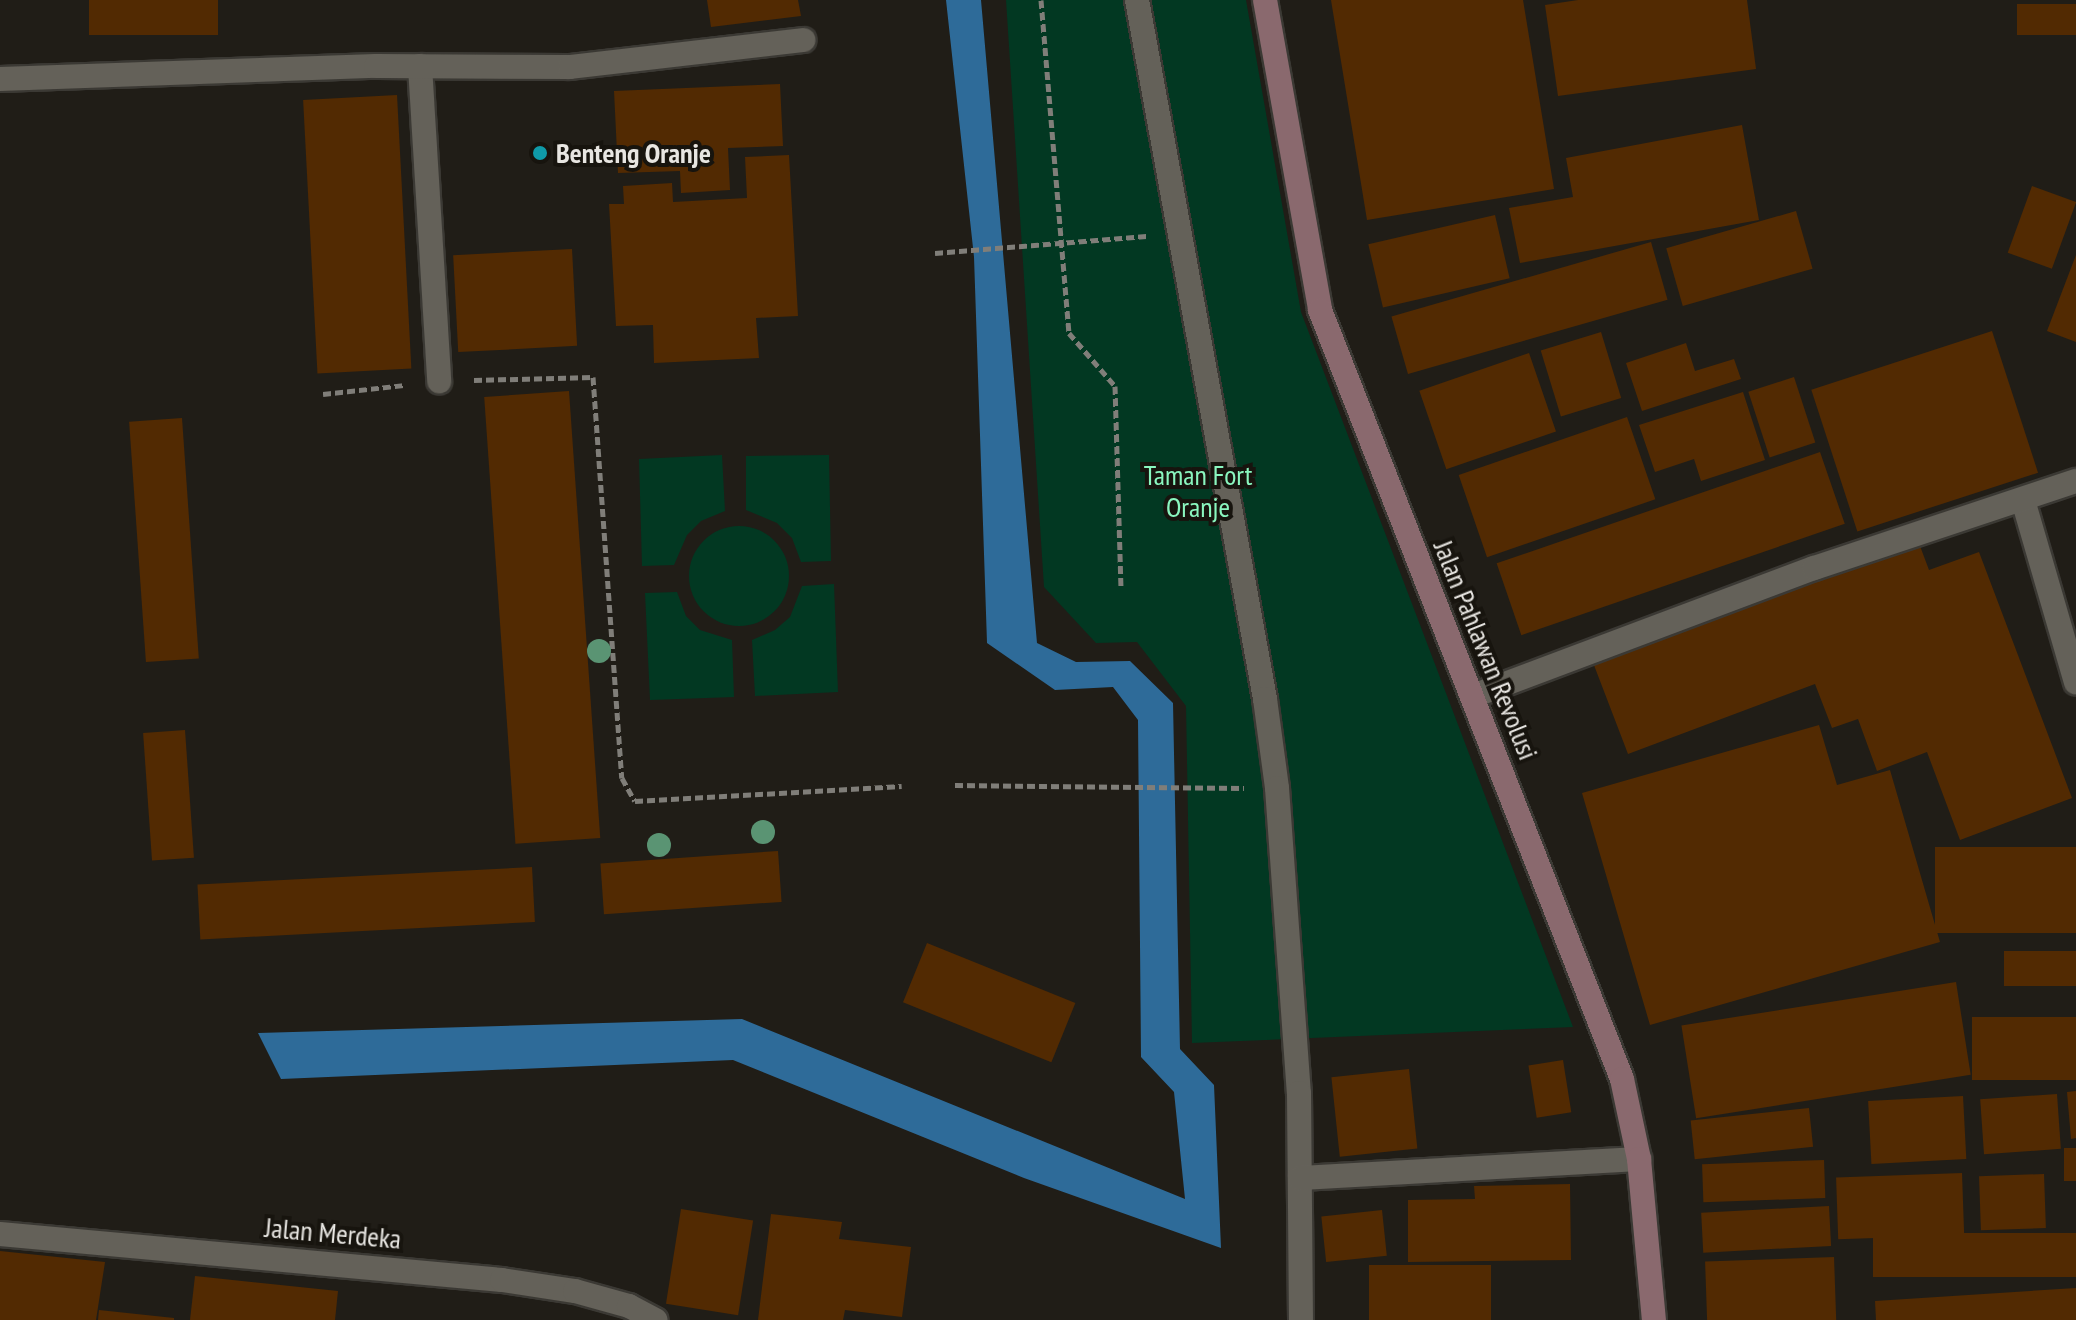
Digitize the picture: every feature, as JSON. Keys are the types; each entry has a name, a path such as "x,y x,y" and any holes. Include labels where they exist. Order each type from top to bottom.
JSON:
{"street":[{"path":"1137,0 1265,699 1277,788 1299,1093 1301,1320"},
{"name":"Jalan Pahlawan Revolusi","path":"1265,0 1320,310 1622,1079 1639,1159 1654,1320"},
{"path":"0,79 420,66 570,67 803,40"},
{"path":"420,66 439,381"},
{"path":"1473,696 1814,568 2076,481"},
{"path":"2023,500 2076,682"},
{"path":"1300,1178 1639,1159"},
{"name":"Jalan Merdeka","path":"0,1234 502,1280 575,1291 629,1306 655,1320"}],"path":[{"path":"1041,0 1069,333 1115,386 1121,587"},
{"path":"935,253 1179,234"},
{"path":"323,394 439,381 593,377 622,778 635,801 902,786"},
{"path":"955,785 1131,791 1277,788"}],"green space":[{"name":"Taman Fort Oranje","path":"1006,0 1246,0 1301,312 1573,1027 1192,1043 1186,706 1137,642 1096,643 1044,587"},
{"path":"722,455 725,511 701,521 687,535 674,565 642,566 639,459"},
{"path":"829,455 831,561 801,562 792,538 777,523 746,510 746,456"},
{"path":"739,526 758,530 775,540 785,557 789,576 785,595 775,612 758,622 739,626 720,622 703,612 693,595 689,576 693,557 703,540 720,530"},
{"path":"834,584 838,692 755,696 752,640 775,630 790,617 802,586"},
{"path":"677,592 686,616 700,630 732,640 734,697 650,700 645,593"}],"water":[{"path":"946,0 981,0 1037,643 1076,662 1130,661 1173,703 1180,1049 1214,1085 1221,1248 1024,1178 733,1060 281,1079 258,1033 742,1019 1185,1199 1174,1092 1141,1057 1138,720 1113,687 1055,690 987,643 974,257"}],"building":[{"path":"89,0 218,0 218,35 89,35"},
{"path":"707,0 798,0 801,16 711,27"},
{"path":"1331,0 1523,0 1554,189 1367,220"},
{"path":"1578,0 1747,0 1756,69 1558,96 1545,5"},
{"path":"2017,4 2076,4 2076,35 2017,35"},
{"path":"780,84 783,146 728,148 730,190 681,193 680,171 618,173 614,91"},
{"path":"397,95 411,369 317,374 303,100"},
{"path":"1742,125 1759,220 1520,263 1509,208 1573,197 1566,158"},
{"path":"789,155 798,316 756,318 759,358 654,363 653,325 616,326 609,204 624,204 623,186 672,183 673,202 747,198 745,157"},
{"path":"2032,186 2076,202 2052,269 2008,253"},
{"path":"1796,211 1813,269 1683,306 1666,248"},
{"path":"1495,215 1510,278 1383,308 1368,244"},
{"path":"1651,242 1668,300 1408,374 1391,316"},
{"path":"572,249 577,346 458,352 453,255"},
{"path":"2076,255 2076,342 2047,331"},
{"path":"1992,331 2038,473 1857,531 1811,390"},
{"path":"1601,332 1621,398 1561,416 1541,350"},
{"path":"1686,343 1695,371 1734,359 1741,379 1642,411 1626,363"},
{"path":"1529,353 1556,431 1446,469 1419,391"},
{"path":"1794,377 1815,443 1770,457 1748,392"},
{"path":"569,391 600,838 515,844 484,397"},
{"path":"1743,392 1765,460 1701,481 1694,459 1655,472 1639,425"},
{"path":"1627,417 1655,499 1487,557 1459,475"},
{"path":"182,418 199,658 146,662 129,422"},
{"path":"1820,452 1845,524 1521,635 1497,563"},
{"path":"1917,538 1929,570 1979,552 2072,798 1960,840 1927,752 1877,771 1858,719 1832,728 1815,684 1628,754 1592,660"},
{"path":"1819,725 1837,785 1890,770 1940,942 1650,1025 1582,793"},
{"path":"185,730 194,858 152,861 143,733"},
{"path":"1935,847 2076,847 2076,933 1935,933"},
{"path":"778,851 782,902 604,914 600,863"},
{"path":"532,867 535,922 200,939 197,885"},
{"path":"927,943 1075,1003 1051,1062 903,1002"},
{"path":"2004,951 2076,951 2076,986 2004,986"},
{"path":"1956,982 1971,1075 1696,1118 1681,1025"},
{"path":"1972,1017 2076,1017 2076,1080 1972,1080"},
{"path":"1563,1060 1571,1112 1537,1118 1528,1065"},
{"path":"1409,1069 1417,1149 1340,1157 1331,1077"},
{"path":"2076,1091 2076,1138 2071,1139 2067,1092"},
{"path":"2057,1094 2061,1149 1984,1154 1980,1099"},
{"path":"1963,1096 1966,1159 1871,1164 1868,1101"},
{"path":"1809,1108 1813,1147 1695,1159 1691,1120"},
{"path":"2064,1148 2076,1148 2076,1181 2064,1181"},
{"path":"1824,1160 1825,1198 1703,1202 1702,1164"},
{"path":"1962,1173 1964,1235 1838,1239 1836,1177"},
{"path":"2044,1174 2046,1228 1981,1230 1979,1176"},
{"path":"1570,1184 1571,1260 1408,1262 1408,1200 1475,1199 1474,1186"},
{"path":"1829,1206 1831,1246 1703,1253 1701,1213"},
{"path":"681,1209 753,1220 738,1315 666,1304"},
{"path":"1382,1210 1387,1256 1326,1262 1321,1216"},
{"path":"771,1214 842,1222 839,1239 911,1247 902,1317 845,1310 843,1320 758,1320"},
{"path":"1873,1233 2076,1233 2076,1277 1873,1277"},
{"path":"0,1251 105,1262 96,1320 0,1320"},
{"path":"1834,1257 1836,1320 1707,1320 1705,1262"},
{"path":"1369,1265 1491,1265 1491,1320 1369,1320"},
{"path":"195,1276 338,1291 335,1320 190,1320"},
{"path":"2076,1288 2076,1320 1876,1320 1875,1301"},
{"path":"99,1310 174,1318 174,1320 98,1320"}],"place":[{"name":"Benteng Oranje","path":"540,153"}]}
